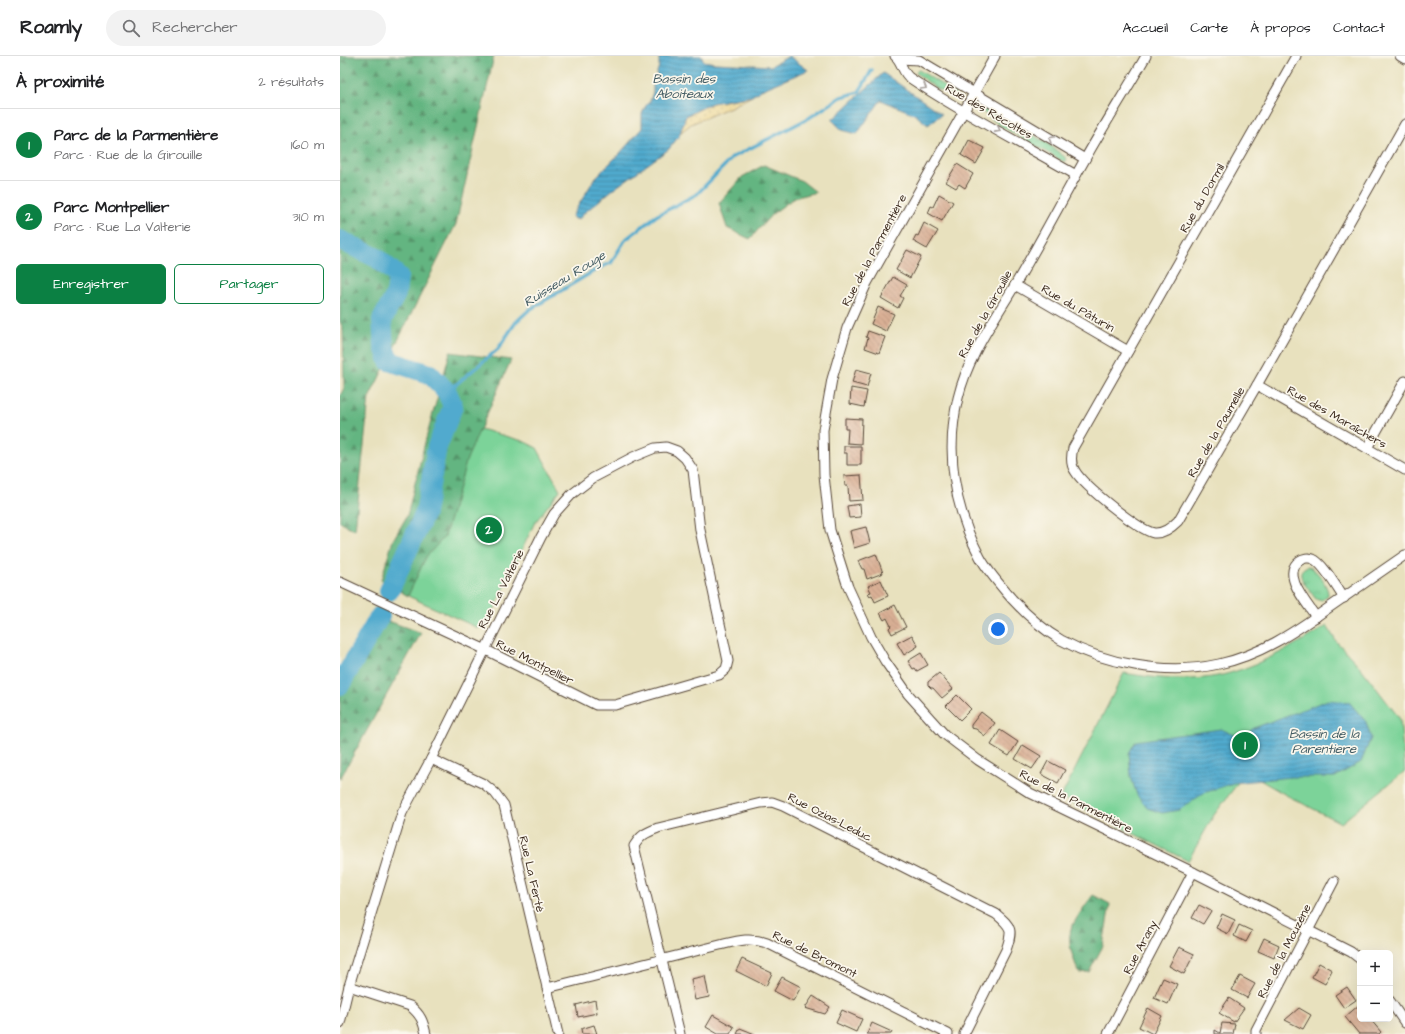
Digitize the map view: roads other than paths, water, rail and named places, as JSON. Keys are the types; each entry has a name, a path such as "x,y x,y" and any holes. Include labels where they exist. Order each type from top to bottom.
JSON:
{"street":[{"name":"Rue de la Parmentière","path":"995,56 867,283 847,328 832,379 823,430 824,475 830,530 848,587 870,637 908,694 944,734 978,760 1030,793 1193,872 1351,952 1357,957"},
{"name":"Rue de la Girouille","path":"1146,56 1085,159 1015,285 971,359 958,398 952,441 953,478 963,516 981,558 1002,587 1026,614 1060,639 1092,654 1123,663 1160,668 1187,668 1218,665 1252,655 1289,636 1405,555"},
{"name":"Rue du Dormil","path":"1128,351 1296,56"},
{"path":"1400,56 1405,58"},
{"name":"Rue des Récoltes","path":"897,57 919,60 1085,159"},
{"name":"Rue des Récoltes","path":"897,57 907,77 1076,175"},
{"name":"Rue de la Paumelle","path":"1128,351 1073,448 1070,460 1074,471 1088,487 1115,510 1155,533 1168,530 1178,521 1405,124"},
{"name":"Rue du Pâturin","path":"1015,285 1128,351"},
{"path":"1367,448 1405,381"},
{"name":"Rue des Maraîchers","path":"1257,385 1405,470"},
{"name":"Rue La Valterie","path":"340,1023 349,986 402,813 431,759 484,649 541,537 554,514 572,494 593,478 633,457 655,448 666,447 677,451 685,458 693,470 700,530 728,661 726,669"},
{"path":"1316,617 1294,583 1292,572 1296,564 1303,558 1313,558 1320,564 1344,598"},
{"name":"Rue Montpellier","path":"340,582 484,649 596,705 615,705 719,675 726,669"},
{"name":"Rue La Ferté","path":"431,759 484,784 495,792 504,805 558,1034"},
{"name":"Rue Ozias-Leduc","path":"680,1034 635,856 634,846 639,838 646,832 658,828 761,803 772,802 783,806 996,914 1010,928 1011,937 1006,950 964,1034"},
{"name":"Rue Arany","path":"1108,1034 1193,872"},
{"name":"Rue de la Mouzène","path":"1256,1034 1256,1030 1334,880"},
{"name":"Rue de Bromont","path":"547,988 741,940 756,939 767,943 948,1034"},
{"path":"349,986 410,1006 418,1012 421,1017 426,1034"},
{"path":"1393,1005 1405,1023"}],"water":[{"name":"Bassin des Aboiteaux","path":"659,56 701,56 704,61 715,63 771,66 789,56 808,70 761,90 752,96 712,103 686,116 679,136 669,149 611,191 581,217 574,219 572,216 595,178 642,128 642,114 650,101 653,92 653,84 659,66"},
{"path":"883,73 942,114 928,125 914,114 881,100 857,134 842,130 832,120"},
{"name":"Bassin de la Parentiere","path":"1328,700 1349,702 1366,722 1371,738 1361,762 1335,777 1290,777 1233,783 1204,793 1179,810 1162,813 1147,808 1137,795 1131,777 1129,753 1136,741 1221,729 1241,738 1254,728"}],"waterway":[{"name":"Ruisseau Rouge","path":"447,392 498,349 516,322 529,310 599,268 611,263 625,240 656,216 697,194 733,157 809,118 841,97 859,92 872,70"},
{"path":"340,240 377,258 398,276 396,294 382,320 384,347 389,361 430,374 447,392 453,406 437,447 425,513 389,591"},
{"path":"340,685 380,616"}],"place":[{"name":"Parc Montpellier","path":"489,530"},
{"name":"Parc de la Parmentière","path":"1245,745"}]}
